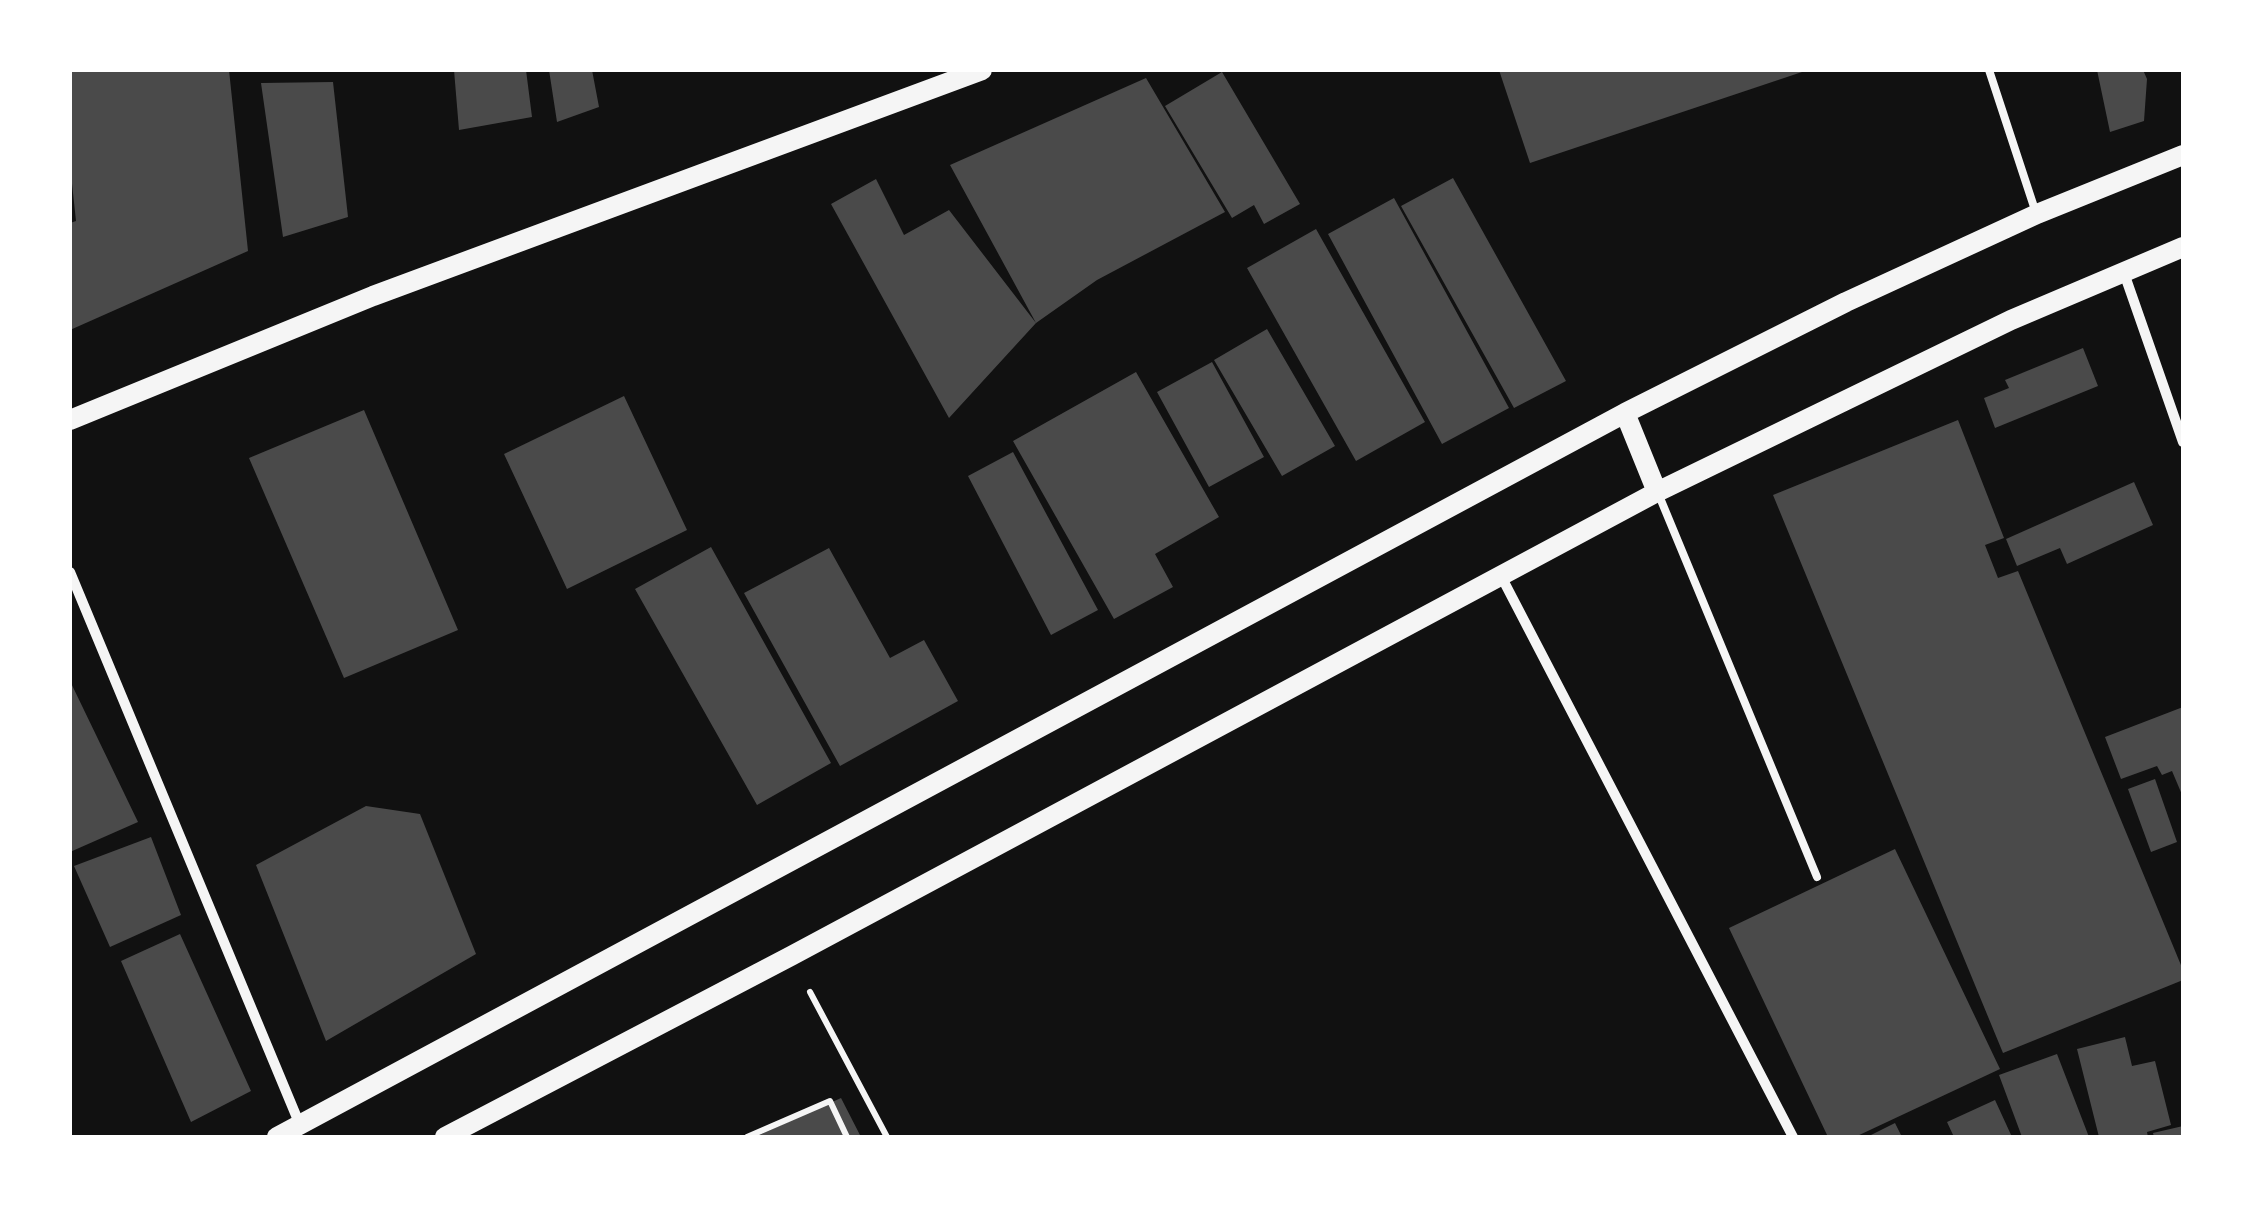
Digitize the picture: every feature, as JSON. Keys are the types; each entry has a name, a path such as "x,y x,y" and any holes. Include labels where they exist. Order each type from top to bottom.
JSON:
{"main road":[{"path":"70,420 374,296 982,70"},
{"path":"277,1137 1625,413 1846,302 2037,214 2183,156"},
{"path":"444,1137 791,956 1657,492 2011,320 2183,247"},
{"path":"1625,413 1657,492"}],"street":[{"path":"2124,273 2183,442"},
{"path":"70,572 300,1125"},
{"path":"1500,575 1792,1137"}],"lane":[{"path":"1989,70 2037,214"},
{"path":"1657,492 1817,877"}],"path":[{"path":"791,956 886,1137"},
{"path":"746,1137 830,1102 847,1137"}],"building":[{"path":"70,70 229,70 248,251 70,330 70,223 76,221 70,165"},
{"path":"454,70 526,70 532,117 459,130"},
{"path":"549,70 592,70 599,107 557,122"},
{"path":"1499,70 1805,70 1805,71 1530,163"},
{"path":"2097,70 2143,70 2147,79 2144,121 2110,132"},
{"path":"1222,72 1300,204 1264,224 1254,205 1232,218 1165,106"},
{"path":"1146,78 1225,212 1097,280 1036,323 950,165"},
{"path":"333,82 348,217 283,237 261,83"},
{"path":"1453,178 1566,381 1514,408 1401,206"},
{"path":"876,179 904,235 949,210 1036,323 949,418 831,204"},
{"path":"1394,198 1509,408 1442,444 1328,234"},
{"path":"1316,229 1425,422 1356,461 1247,268"},
{"path":"1267,329 1335,446 1282,476 1214,360"},
{"path":"2083,348 2098,386 1995,428 1984,398 2009,388 2005,380"},
{"path":"1212,362 1264,457 1209,487 1157,392"},
{"path":"1136,372 1219,517 1155,554 1173,587 1114,619 1013,441"},
{"path":"624,396 687,530 567,589 504,454"},
{"path":"364,410 458,630 344,678 249,458"},
{"path":"1958,420 2004,538 1985,545 1998,578 2018,571 2183,970 2183,980 2003,1053 1773,495"},
{"path":"1013,452 1098,610 1051,635 968,476"},
{"path":"2134,482 2153,525 2067,564 2060,548 2017,566 2006,539"},
{"path":"711,547 831,763 757,805 635,589"},
{"path":"829,548 890,658 924,640 958,701 840,766 744,593"},
{"path":"70,681 138,822 70,852"},
{"path":"2183,707 2183,797 2172,771 2162,775 2157,766 2121,779 2105,737"},
{"path":"2155,779 2177,842 2151,852 2128,789"},
{"path":"366,806 420,814 476,954 326,1041 256,865"},
{"path":"151,837 181,915 110,947 74,866"},
{"path":"1895,849 2000,1069 1855,1137 1828,1137 1729,928"},
{"path":"180,934 251,1091 191,1122 121,961"},
{"path":"2125,1037 2132,1066 2155,1061 2171,1125 2147,1132 2148,1137 2099,1137 2077,1049"},
{"path":"2057,1054 2089,1137 2022,1137 1999,1075"},
{"path":"841,1098 861,1137 755,1137"},
{"path":"1995,1100 2012,1137 1954,1137 1947,1122"},
{"path":"1895,1123 1902,1137 1867,1137"},
{"path":"2183,1126 2183,1137 2154,1137 2153,1133"}]}
